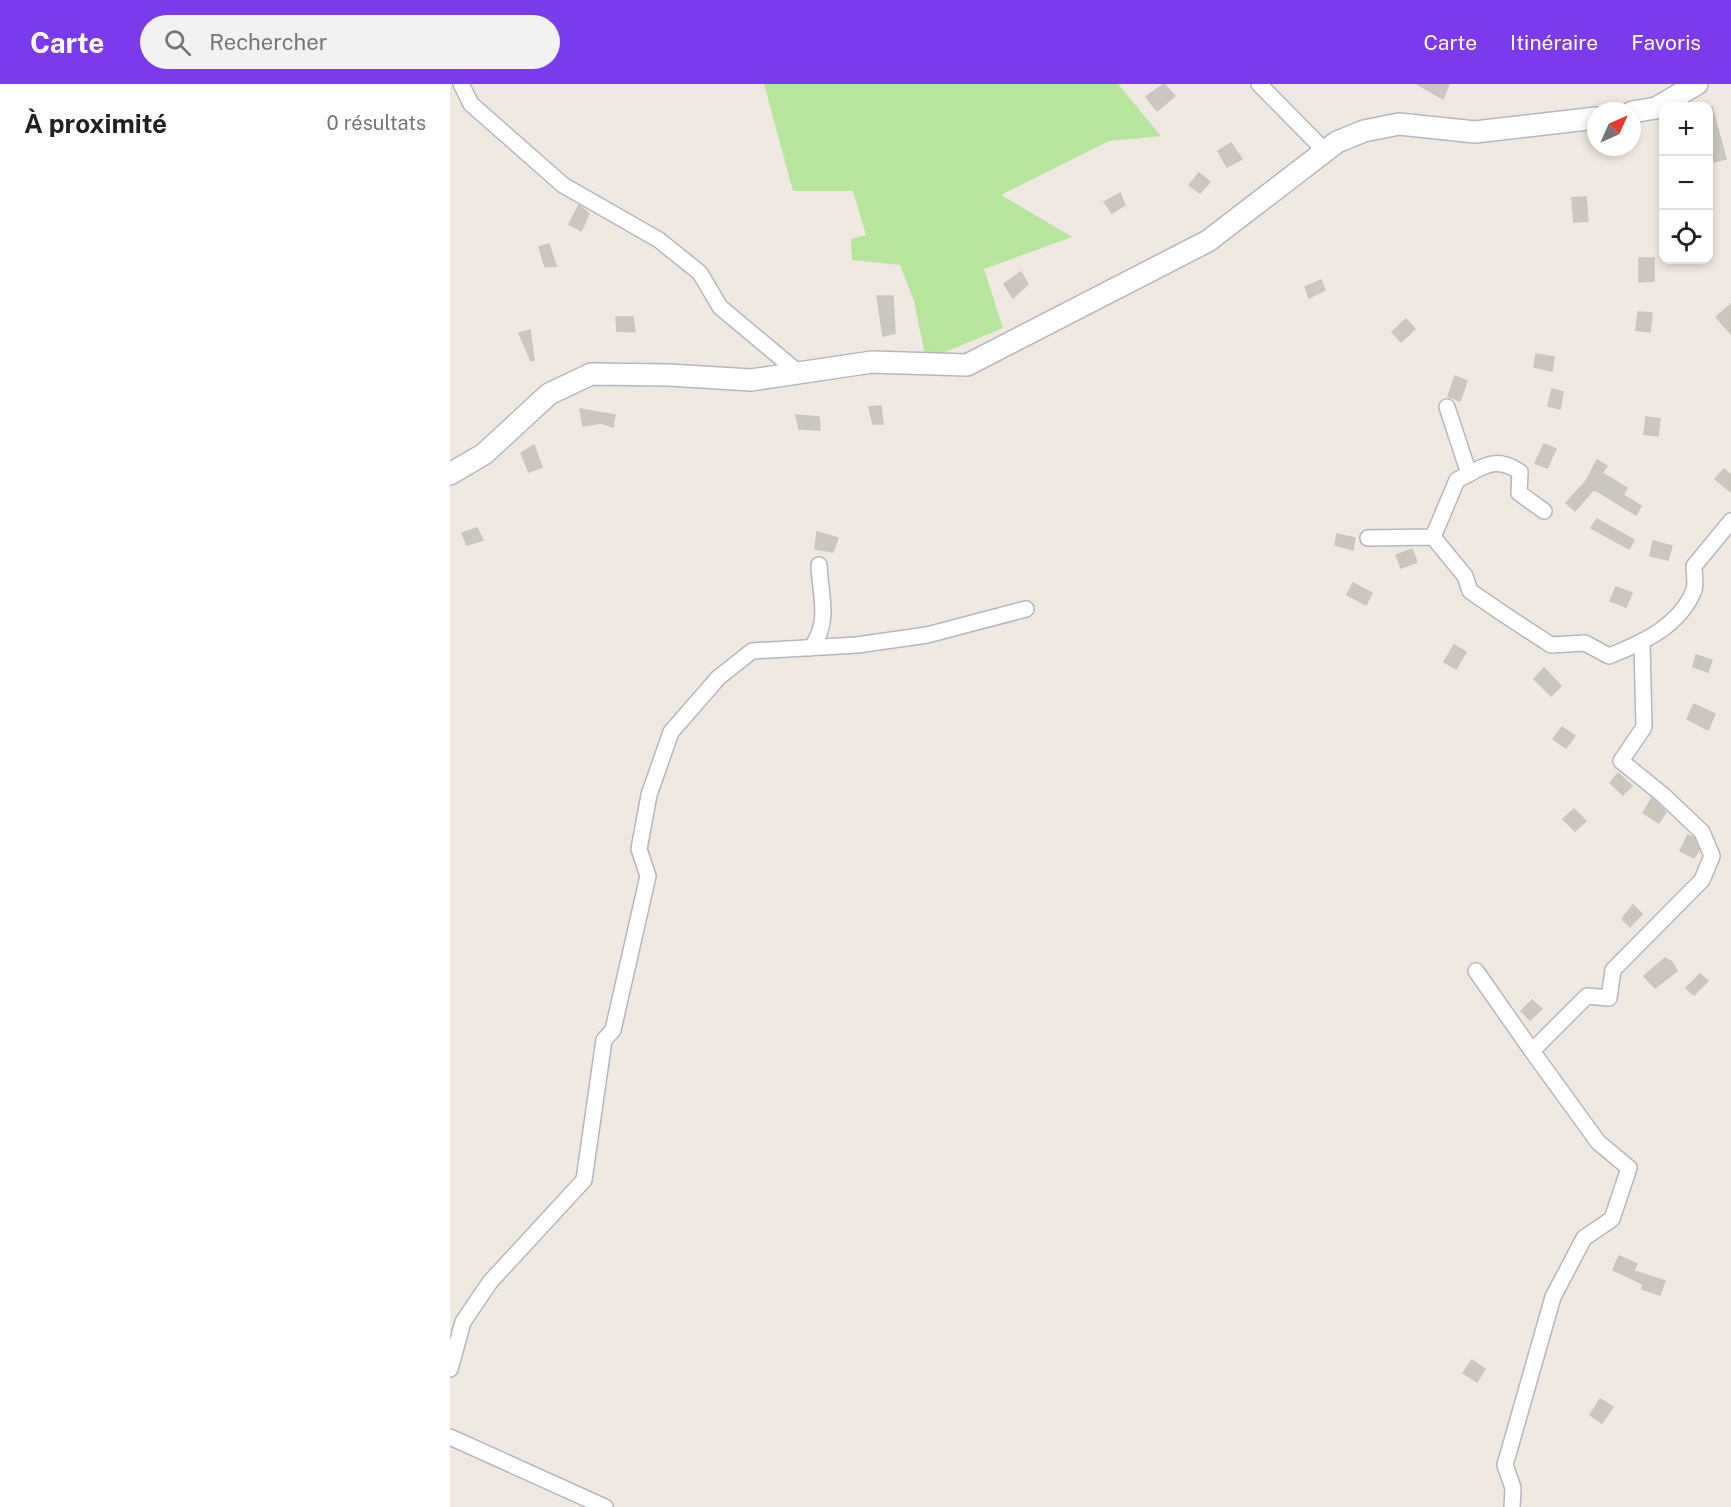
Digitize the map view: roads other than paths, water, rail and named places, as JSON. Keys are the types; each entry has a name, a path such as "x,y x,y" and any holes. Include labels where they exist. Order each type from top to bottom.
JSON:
{"street":[{"path":"461,84 471,104 563,184 658,240 700,273 720,307 799,373"},
{"path":"1259,84 1325,151"},
{"path":"1641,110 1656,108 1697,84"},
{"path":"450,474 484,454 549,394 591,374 669,375 751,380 872,362 967,365 1208,241 1337,142 1364,131 1399,124 1475,132 1587,119"},
{"path":"1447,406 1470,474"},
{"path":"1434,537 1457,480 1494,462 1509,465 1520,472 1519,494 1544,511"},
{"path":"1434,537 1465,576 1470,591 1551,645 1585,643 1609,656 1642,643 1678,616 1695,589 1694,566 1731,521"},
{"path":"1368,538 1434,537"},
{"path":"811,648 820,636 825,616 819,565"},
{"path":"450,1369 463,1322 490,1282 584,1180 604,1040 613,1030 648,876 639,849 649,795 671,732 718,678 752,651 857,645 927,635 1026,609"},
{"path":"1532,1051 1587,996 1609,998 1613,970 1702,880 1712,856 1702,832 1663,795 1621,761 1644,727 1642,643"},
{"path":"1476,971 1598,1142 1629,1168 1612,1219 1584,1238 1553,1297 1505,1465 1513,1488 1512,1507"},
{"path":"450,1437 605,1507"}]}
